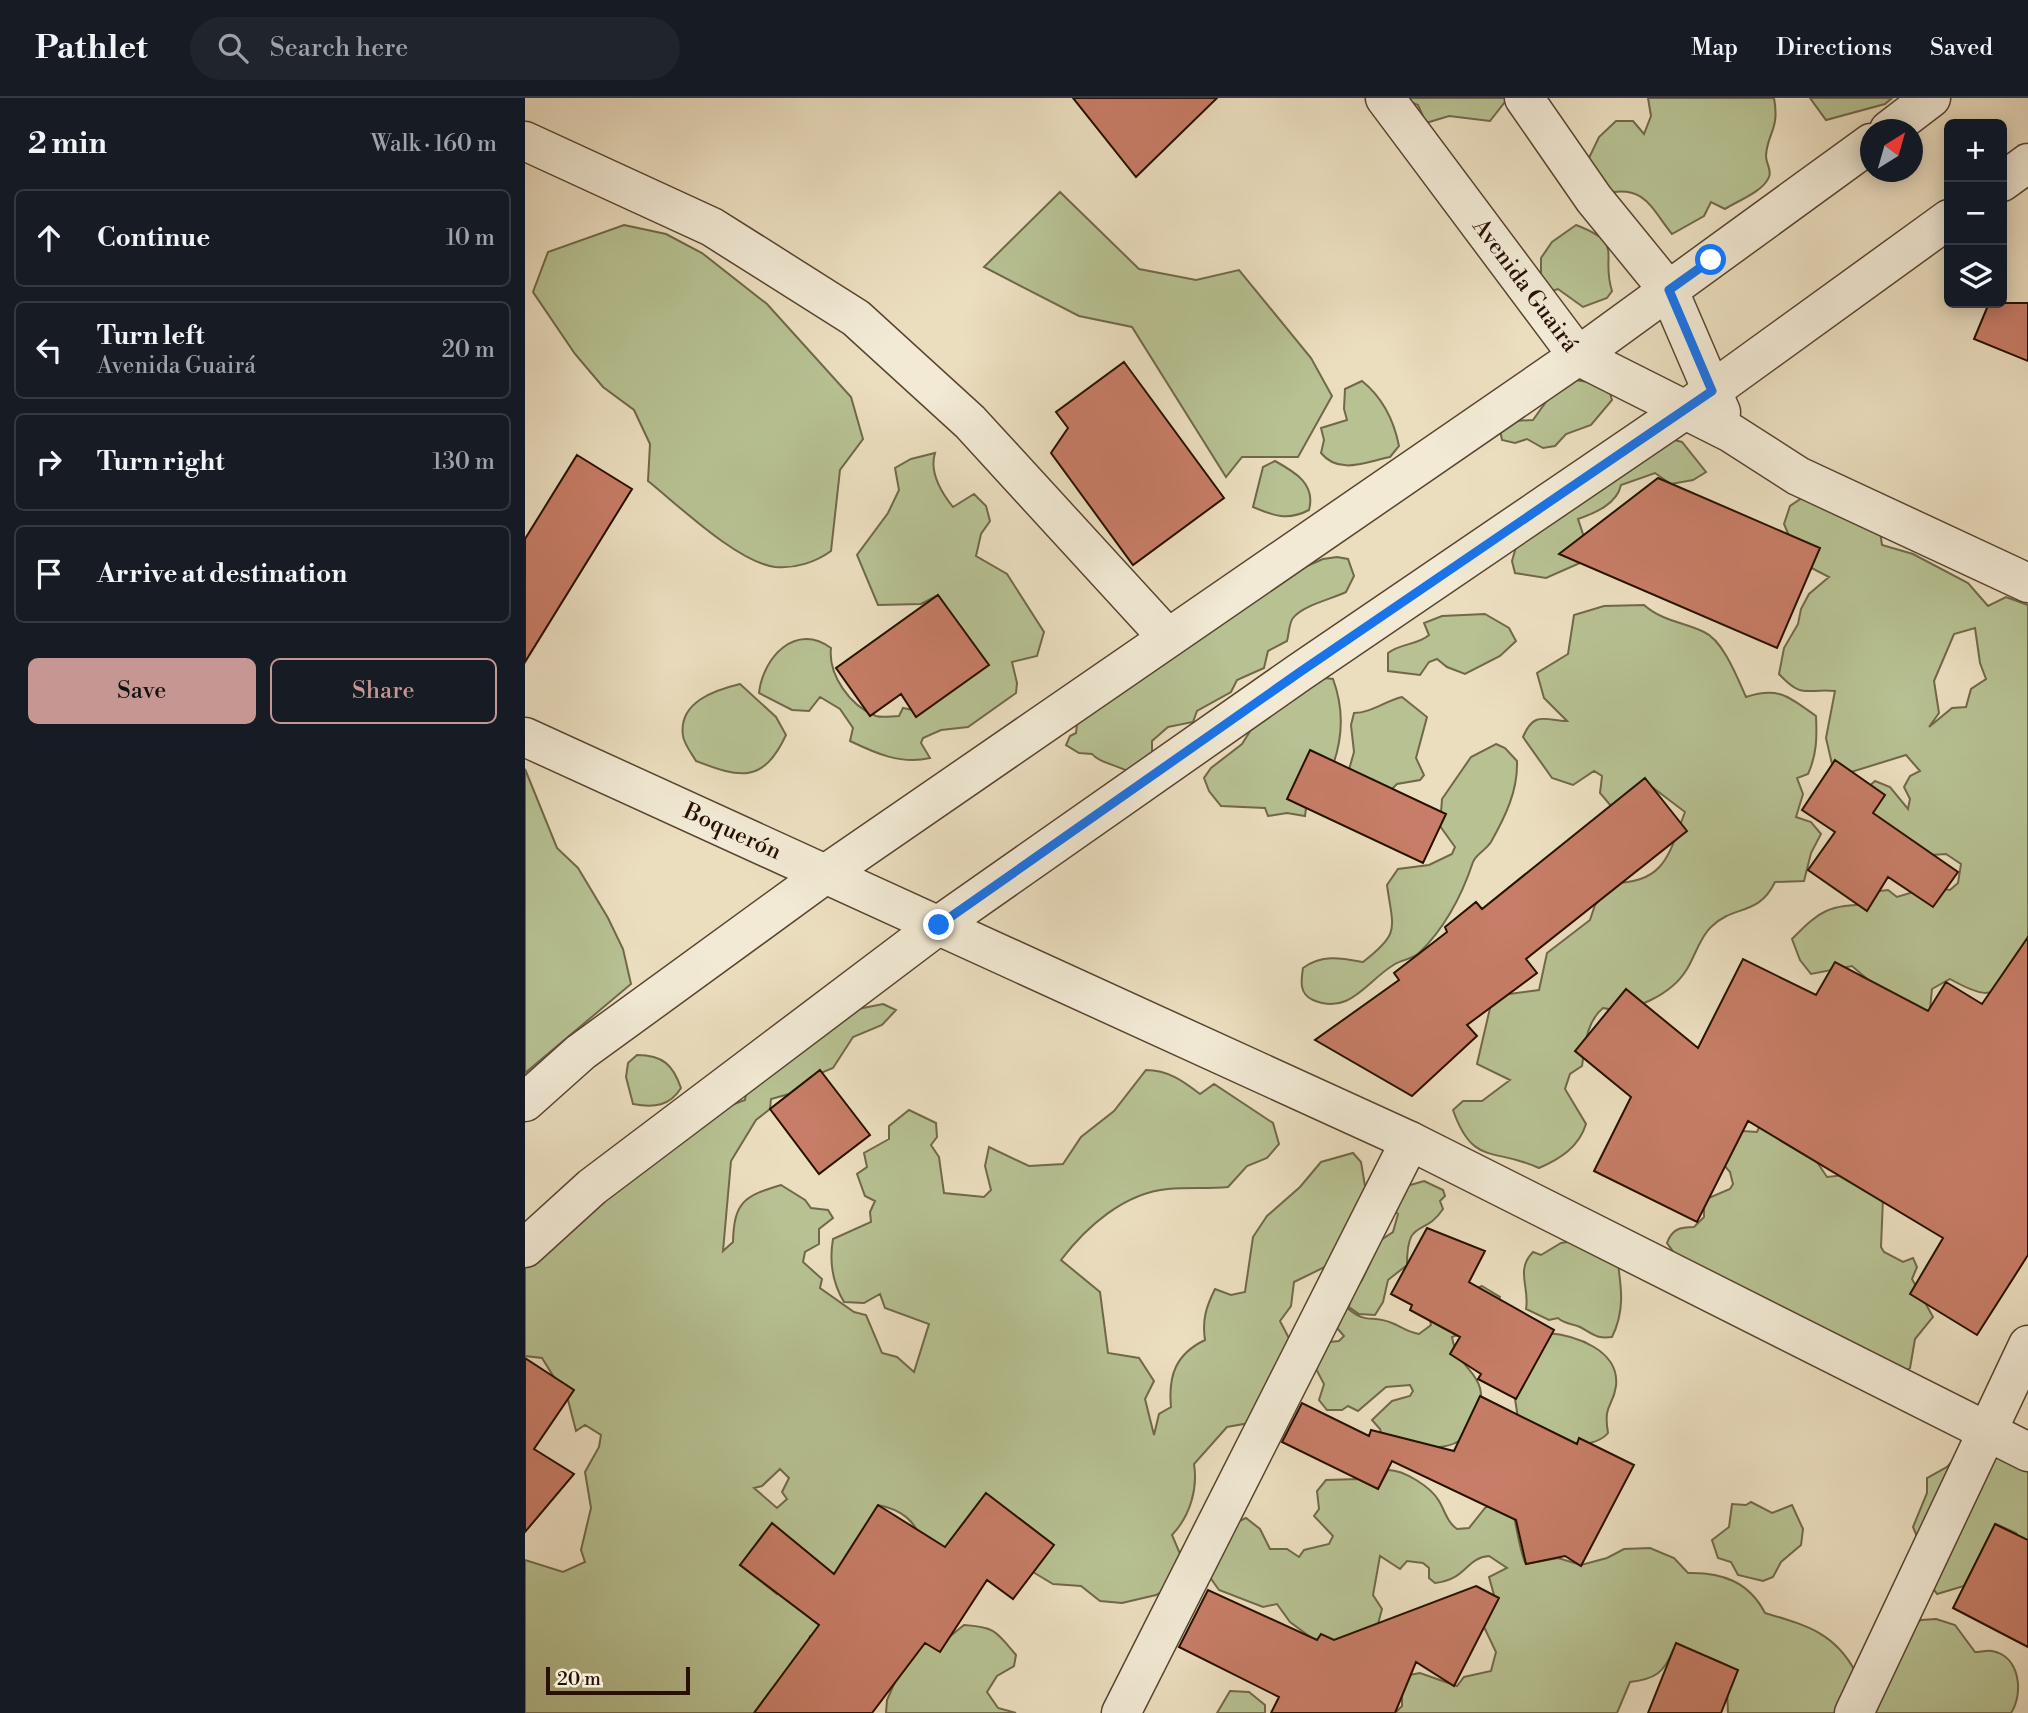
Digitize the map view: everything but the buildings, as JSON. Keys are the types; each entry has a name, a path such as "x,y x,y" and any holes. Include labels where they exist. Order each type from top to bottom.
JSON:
{"street":[{"name":"Avenida Guairá","path":"1385,98 1578,356 1699,400"},
{"path":"1524,98 1594,199 1669,290 1699,400 1731,433 1798,476 2028,583"},
{"path":"1903,119 1931,98"},
{"path":"525,141 712,227 856,318 970,422 1168,638"},
{"path":"525,1102 581,1052 827,873 1578,356 1860,151"},
{"path":"2007,178 2028,163"},
{"path":"525,1248 592,1187 939,925 1300,672 1699,400 1944,223"},
{"name":"Boquerón","path":"525,737 1410,1141 2028,1452"},
{"path":"1121,1713 1410,1141"},
{"path":"1854,1713 2028,1345"}],"green space":[{"path":"1401,98 1508,98 1490,121 1449,116 1426,123 1418,105"},
{"path":"1648,98 1774,98 1775,117 1766,159 1770,174 1766,182 1756,192 1725,209 1711,202 1704,216 1672,234 1652,207 1639,196 1620,191 1607,193 1588,160 1599,137 1616,121 1633,121 1644,134 1651,116"},
{"path":"1810,98 1892,98 1885,104 1826,120"},
{"path":"1060,192 1139,269 1196,280 1239,270 1311,358 1332,396 1298,457 1242,457 1226,477 1132,327 1079,316 984,267"},
{"path":"624,225 666,234 702,253 767,304 851,397 863,439 840,470 831,551 825,555 790,567 760,563 726,544 648,481 650,444 634,410 603,387 575,354 533,292 548,252"},
{"path":"1576,225 1601,238 1606,244 1612,291 1607,298 1583,307 1558,289 1552,291 1541,278 1541,258 1552,242"},
{"path":"1575,380 1589,382 1610,393 1612,400 1591,425 1566,434 1555,446 1543,448 1527,439 1515,443 1502,440 1500,430 1513,421 1533,420 1553,392"},
{"path":"1362,381 1376,394 1386,410 1399,446 1390,457 1362,464 1336,464 1321,453 1324,440 1321,428 1347,420 1344,409 1345,389"},
{"path":"1654,435 1682,442 1706,472 1693,480 1671,484 1655,473 1621,485 1610,503 1578,519 1587,546 1580,563 1546,578 1515,573 1512,561 1516,547"},
{"path":"935,453 935,474 940,488 953,507 974,494 986,506 990,521 981,534 976,556 1007,574 1044,632 1037,656 1012,662 1017,683 1016,693 968,727 941,730 923,738 921,743 930,758 899,759 850,741 853,728 840,709 820,697 809,711 792,710 759,693 767,667 774,656 794,641 806,639 818,641 831,648 837,679 850,697 866,711 881,717 899,716 903,708 922,712 947,608 938,595 921,604 878,605 857,555 888,513 899,490 895,468 911,459"},
{"path":"1275,461 1296,474 1307,486 1309,510 1281,516 1253,507 1263,467"},
{"path":"1817,488 1878,518 1882,545 1913,554 1968,583 1988,606 2006,597 2028,605 2028,973 1997,990 1983,993 1950,979 1932,989 1930,1009 1915,1025 1858,993 1866,978 1852,966 1811,974 1800,960 1792,939 1826,911 1871,904 1871,892 1888,890 1897,897 1930,887 1950,890 1958,883 1961,864 1946,854 1902,857 1859,795 1875,781 1890,787 1908,809 1910,799 1904,787 1910,776 1920,771 1906,755 1835,777 1826,738 1835,691 1800,690 1779,674 1784,648 1798,624 1801,609 1809,594 1829,577 1800,562 1784,524 1790,506","holes":["1975,628 1980,663 1986,679 1971,689 1966,707 1952,708 1929,727 1939,713 1934,681 1954,634"]},
{"path":"1323,559 1348,559 1354,576 1346,592 1298,613 1291,623 1287,641 1268,651 1264,668 1237,680 1231,692 1197,711 1193,722 1168,727 1152,741 1152,757 1129,772 1099,760 1092,754 1079,753 1066,745 1070,736 1076,733 1077,724 1291,573"},
{"path":"1644,605 1658,615 1711,636 1729,661 1746,697 1776,693 1798,703 1816,716 1813,759 1808,774 1797,778 1803,794 1796,817 1811,822 1821,834 1811,853 1804,881 1775,882 1761,901 1728,915 1711,927 1680,978 1661,994 1650,1001 1626,1008 1603,1008 1597,1014 1587,1035 1582,1066 1570,1074 1565,1089 1586,1124 1583,1132 1568,1151 1539,1168 1477,1148 1461,1128 1453,1110 1463,1101 1482,1101 1510,1080 1477,1064 1494,991 1509,994 1539,990 1547,953 1590,920 1595,905 1613,883 1644,878 1663,863 1685,812 1652,787 1611,806 1600,793 1602,776 1594,771 1573,785 1552,778 1523,737 1531,723 1536,720 1567,721 1544,698 1537,673 1568,654 1574,615 1604,606"},
{"path":"1485,614 1509,628 1516,641 1500,656 1465,674 1447,667 1437,659 1429,662 1420,675 1388,671 1388,653 1429,635 1424,623 1442,616"},
{"path":"1325,678 1333,679 1339,700 1339,741 1334,762 1310,778 1305,816 1287,813 1268,816 1265,808 1221,806 1209,791 1204,778 1211,768 1242,744 1257,720"},
{"path":"740,684 776,717 786,735 768,762 749,773 725,771 696,761 683,736 686,714 692,706 710,694"},
{"path":"1402,697 1427,717 1416,758 1424,775 1420,780 1397,784 1387,794 1348,773 1354,752 1351,725 1354,713"},
{"path":"1496,744 1505,748 1517,761 1513,793 1496,833 1489,845 1474,859 1458,899 1437,933 1419,953 1395,964 1348,1000 1326,1004 1308,997 1302,987 1303,968 1325,959 1363,962 1384,944 1392,921 1387,885 1398,869 1429,865 1452,854 1455,847 1440,826 1442,799 1471,757"},
{"path":"525,769 557,848 578,868 608,918 623,949 631,984 525,1073"},
{"path":"883,1004 896,1010 882,1025 853,1037 833,1068 811,1077 789,1094 771,1099 770,1109 756,1120 731,1161 723,1251 733,1242 739,1209 758,1193 781,1185 805,1200 811,1208 828,1210 833,1218 819,1229 819,1244 805,1252 803,1262 822,1279 820,1288 854,1312 866,1315 882,1353 897,1357 914,1372 929,1324 885,1308 880,1294 864,1303 844,1302 834,1279 831,1256 833,1239 871,1222 870,1212 875,1201 865,1196 857,1174 867,1167 864,1153 889,1139 889,1126 909,1110 936,1123 937,1137 931,1145 939,1157 944,1193 984,1197 991,1190 985,1166 989,1147 1029,1166 1063,1164 1081,1137 1114,1111 1146,1070 1168,1074 1200,1094 1214,1084 1273,1123 1279,1144 1267,1158 1247,1166 1228,1187 1168,1189 1136,1197 1094,1224 1061,1260 1100,1292 1108,1353 1139,1358 1154,1381 1145,1399 1154,1435 1159,1414 1171,1407 1171,1385 1176,1367 1187,1352 1205,1340 1205,1314 1215,1289 1231,1295 1245,1292 1253,1237 1267,1216 1300,1187 1321,1162 1353,1153 1361,1162 1367,1198 1333,1263 1294,1282 1291,1306 1280,1321 1291,1342 1266,1420 1227,1427 1194,1464 1195,1483 1191,1502 1184,1519 1172,1535 1184,1563 1176,1583 1156,1595 1122,1603 1100,1601 1081,1586 1053,1584 1033,1572 1043,1559 1039,1534 1020,1519 944,1548 924,1542 906,1517 878,1505 869,1520 949,1637 964,1625 982,1627 999,1635 1016,1655 1014,1666 997,1676 987,1692 998,1708 1016,1713 886,1713 887,1700 895,1682 816,1636 810,1636 805,1648 789,1668 784,1682 771,1690 754,1713 525,1713 525,1560 563,1572 585,1562 581,1550 591,1508 585,1472 599,1447 601,1435 585,1425 576,1431 568,1400 542,1358 525,1356 525,1247 710,1113 745,1100 754,1045 858,1009","holes":["780,1469 789,1478 782,1492 787,1499 777,1508 754,1488 762,1486","752,1554 794,1585 777,1594 740,1565"]},
{"path":"637,1055 660,1059 670,1067 681,1088 672,1099 648,1106 633,1104 626,1077 628,1063"},
{"path":"1763,1119 1811,1153 1827,1177 1872,1172 1883,1198 1881,1247 1884,1252 1903,1262 1913,1258 1917,1267 1912,1279 1933,1317 1915,1339 1910,1368 1898,1375 1677,1257 1667,1243 1674,1232 1681,1228 1694,1227 1704,1217 1704,1200 1730,1189 1733,1184 1730,1172 1723,1164 1742,1131 1757,1132"},
{"path":"1424,1181 1443,1190 1445,1196 1440,1201 1443,1209 1436,1218 1413,1233 1407,1265 1388,1280 1383,1302 1375,1315 1359,1314 1349,1307 1351,1295 1362,1280 1381,1240 1393,1232 1398,1214 1389,1206 1407,1186"},
{"path":"1595,1238 1616,1250 1621,1304 1612,1337 1598,1337 1558,1318 1549,1320 1526,1309 1524,1272 1533,1252 1541,1255 1561,1243"},
{"path":"1482,1286 1500,1297 1497,1303 1480,1322 1452,1337 1461,1360 1477,1381 1481,1396 1476,1419 1460,1441 1437,1447 1383,1439 1380,1429 1372,1420 1392,1401 1410,1396 1413,1391 1410,1385 1386,1387 1358,1411 1348,1406 1342,1410 1327,1410 1319,1400 1324,1384 1315,1367 1329,1342 1339,1341 1344,1336 1329,1319 1344,1305 1363,1318 1392,1323 1419,1334 1431,1325 1428,1311"},
{"path":"1547,1333 1582,1341 1603,1354 1611,1363 1616,1386 1608,1411 1608,1433 1601,1439 1565,1446 1515,1445 1519,1425 1515,1399"},
{"path":"1962,1450 2028,1463 2028,1551 2016,1533 1996,1524 1964,1586 1937,1594 1928,1578 1913,1527 1927,1493 1927,1478 1947,1467"},
{"path":"1388,1470 1409,1476 1430,1490 1457,1529 1469,1528 1485,1508 1497,1500 1511,1502 1526,1564 1558,1558 1581,1565 1607,1558 1624,1549 1650,1548 1674,1558 1688,1573 1712,1574 1743,1586 1765,1613 1817,1632 1838,1647 1847,1658 1855,1671 1844,1713 1728,1713 1726,1665 1708,1657 1673,1650 1657,1674 1630,1682 1617,1713 1395,1713 1402,1706 1402,1696 1395,1688 1409,1675 1420,1673 1457,1686 1464,1677 1491,1671 1496,1652 1484,1627 1494,1595 1489,1577 1507,1568 1489,1556 1475,1560 1446,1581 1435,1583 1429,1578 1429,1568 1423,1563 1407,1561 1400,1569 1380,1556 1373,1595 1382,1609 1378,1624 1324,1647 1290,1622 1277,1604 1263,1607 1219,1590 1209,1576 1237,1522 1246,1518 1260,1529 1270,1549 1287,1549 1299,1557 1304,1550 1329,1544 1333,1536 1314,1516 1319,1509 1317,1491 1326,1480 1358,1479 1378,1489"},
{"path":"1751,1502 1772,1513 1792,1505 1803,1529 1801,1545 1781,1562 1773,1577 1763,1581 1738,1575 1731,1562 1718,1558 1712,1540 1729,1527 1732,1504 1746,1505"},
{"path":"1936,1619 1955,1625 1975,1652 1992,1651 2009,1660 2017,1676 2018,1686 2011,1713 1859,1713 1907,1630 1921,1620"},
{"path":"1230,1691 1249,1692 1265,1705 1265,1713 1217,1713"}],"route":[{"path":"939,925 1300,672 1712,391 1669,290 1711,260"}]}
